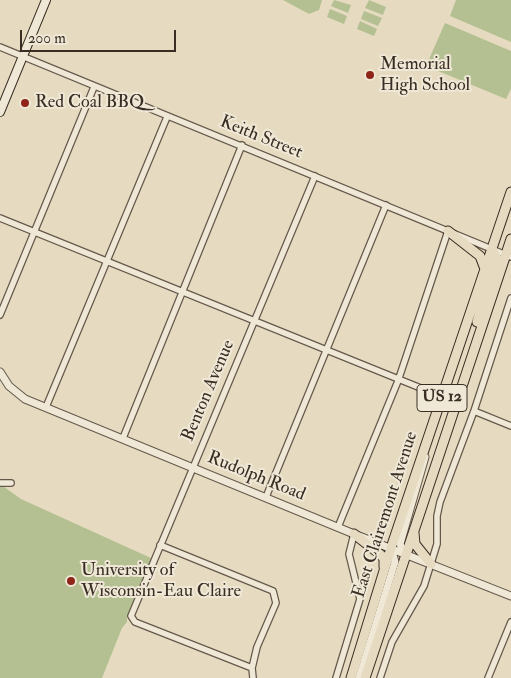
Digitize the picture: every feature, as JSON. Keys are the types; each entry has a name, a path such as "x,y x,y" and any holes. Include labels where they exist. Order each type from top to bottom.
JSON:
{"main road":[{"path":"0,112 46,0"},
{"name":"East Clairemont Avenue","path":"350,678 382,575 511,192"},
{"path":"508,256 500,244 511,206"},
{"path":"448,231 480,256 485,270"},
{"name":"East Clairemont Avenue","path":"366,678 405,554 508,256 511,242"},
{"path":"449,423 451,400 496,257 492,248"},
{"path":"415,525 415,544 431,564"},
{"path":"354,534 371,546 384,559 382,575"}],"street":[{"name":"Keith Street","path":"0,47 508,256"},
{"path":"0,315 94,87"},
{"path":"46,407 167,116"},
{"path":"122,438 242,146"},
{"name":"Benton Avenue","path":"252,668 243,666 131,618 315,176"},
{"path":"266,497 386,205"},
{"path":"0,218 428,392"},
{"path":"338,527 398,381 448,231"},
{"path":"380,678 392,642 420,596 437,544 437,516 440,502 474,411 511,298"},
{"name":"Rudolph Road","path":"0,372 3,382 17,394 46,407 354,534 511,596"},
{"path":"474,411 511,426"},
{"path":"405,554 400,544 422,472 428,440"},
{"path":"0,483 11,483"},
{"path":"336,678 360,599 349,554 354,534"},
{"path":"160,545 269,589 275,594 276,603 257,647 252,668 253,678"},
{"path":"359,678 395,562 391,548"},
{"path":"488,678 511,622"}],"green space":[{"path":"283,0 322,0 319,10 309,14"},
{"path":"334,0 351,5 348,13 331,6"},
{"path":"369,0 386,7 383,15 365,8"},
{"path":"456,0 511,0 511,42 450,16"},
{"path":"330,9 347,16 344,24 327,17"},
{"path":"364,11 382,18 378,26 361,19"},
{"path":"360,21 377,29 374,36 357,29"},
{"path":"445,23 511,51 511,89 506,99 426,66"},
{"name":"University of Wisconsin-Eau Claire","path":"0,484 21,499 151,558 127,616 127,622 122,628 102,678 0,678"}],"place":[{"name":"Memorial High School","path":"370,75"},
{"name":"Red Coal BBQ","path":"25,103"},
{"name":"University of Wisconsin-Eau Claire","path":"71,581"}]}
